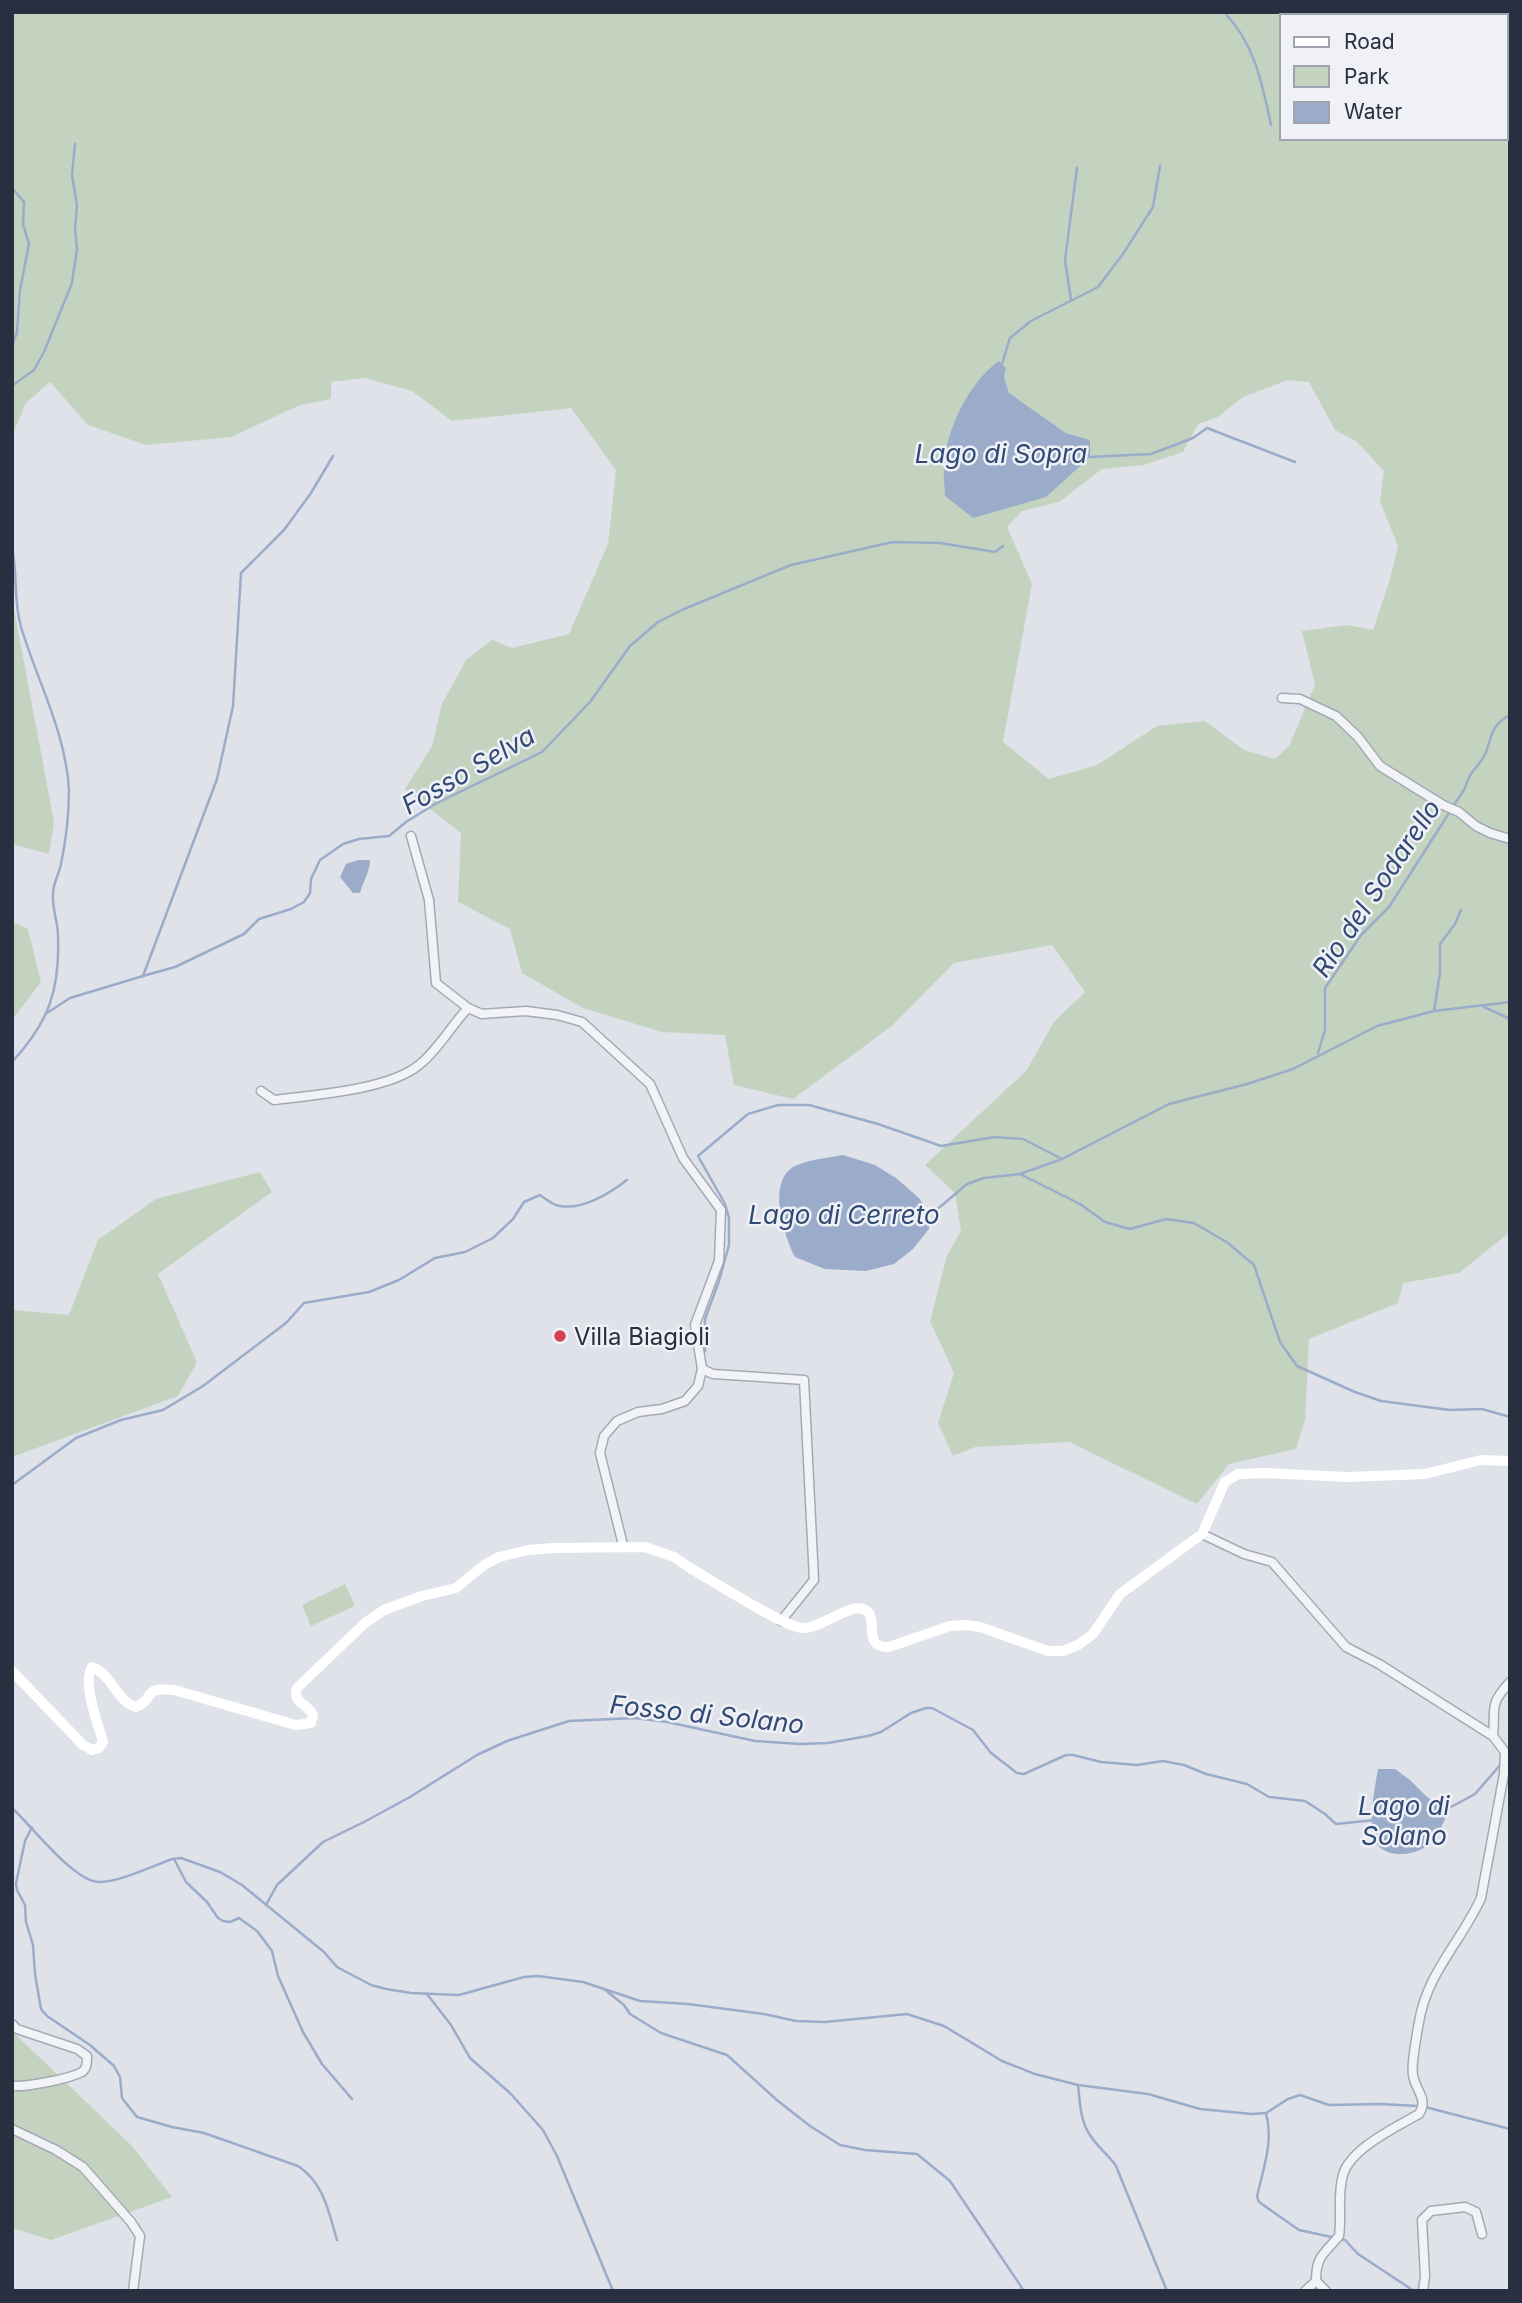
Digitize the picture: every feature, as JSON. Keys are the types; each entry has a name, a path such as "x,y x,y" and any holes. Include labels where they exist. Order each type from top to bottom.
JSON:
{"street":[{"path":"1282,698 1300,699 1336,716 1359,737 1380,766 1459,812 1476,826 1510,839"},
{"path":"411,836 429,900 436,983 468,1008 482,1014 526,1011 582,1022 650,1084 683,1158 721,1210 719,1261 695,1325 702,1369 698,1386 685,1401 628,1416 617,1421 604,1436 600,1453 623,1545"},
{"path":"261,1091 274,1100 380,1083 404,1074 417,1067 441,1045 455,1022 468,1008"},
{"path":"702,1369 713,1374 804,1380 814,1580 781,1621"},
{"path":"12,1671 83,1745 92,1750 99,1748 103,1742 90,1693 88,1675 92,1667 102,1671 128,1705 135,1707 144,1704 149,1693 157,1688 174,1690 296,1725 305,1725 311,1723 313,1715 296,1699 297,1688 365,1623 384,1610 422,1596 456,1588 484,1565 515,1553 554,1548 623,1545 645,1547 674,1557 794,1628 818,1626 854,1608 862,1608 872,1618 872,1638 882,1647 950,1626 965,1625 980,1627 1048,1651 1063,1651 1093,1633 1120,1594 1202,1534 1225,1482 1238,1474 1348,1477 1425,1474 1480,1460 1510,1461"},
{"path":"1202,1534 1244,1554 1272,1562 1346,1647 1379,1664 1493,1736 1505,1752 1504,1774 1480,1898 1472,1917 1429,1984 1419,2020 1412,2074 1423,2105 1419,2114 1370,2143 1353,2158 1343,2173 1339,2236 1320,2255 1315,2281 1306,2291"},
{"path":"1493,1736 1493,1706 1497,1696 1510,1682"},
{"path":"12,2024 17,2029 77,2049 87,2056 87,2065 83,2071 41,2083 12,2086"},
{"path":"12,2129 56,2150 83,2167 131,2222 140,2236 132,2291"},
{"path":"1423,2291 1422,2220 1431,2211 1465,2207 1476,2212 1482,2234"},
{"path":"1315,2281 1326,2291"}],"green space":[{"path":"12,12 1510,12 1510,1232 1459,1273 1403,1283 1398,1303 1309,1339 1305,1420 1296,1449 1229,1464 1197,1504 1069,1442 975,1447 953,1456 938,1423 954,1373 930,1321 947,1256 961,1231 955,1193 925,1165 1026,1071 1054,1022 1085,992 1052,945 954,963 893,1025 793,1099 734,1085 725,1035 662,1032 583,1008 522,973 510,929 458,902 461,833 405,789 432,746 442,704 466,660 492,640 512,648 569,634 608,544 616,470 571,408 452,421 412,391 365,378 331,382 331,399 300,405 231,437 146,445 88,425 50,382 26,403 12,436","holes":["999,361 1006,368 1004,377 1009,393 1066,433 1090,440 1062,480 1046,497 1019,503 943,466 951,431 966,399","1288,380 1309,382 1335,430 1356,441 1384,471 1380,502 1398,546 1373,630 1347,625 1302,631 1315,685 1289,746 1275,759 1244,750 1205,721 1157,726 1097,765 1049,779 1003,742 1032,584 1007,527 1022,511 1059,502 1102,469 1144,465 1183,452 1198,424 1218,417 1243,397"]},
{"path":"12,598 54,822 49,854 12,844"},
{"path":"12,922 28,929 41,982 12,1020"},
{"path":"260,1172 272,1192 158,1274 197,1362 178,1396 12,1457 12,1310 69,1315 98,1240 156,1199"},
{"path":"345,1584 355,1606 311,1626 302,1605"},
{"path":"12,2031 132,2146 172,2197 51,2240 12,2228"}],"water":[{"name":"Lago di Sopra","path":"999,361 1006,368 1004,377 1009,393 1066,433 1090,440 1090,457 1046,497 973,518 945,496 945,454 954,423 969,394"},
{"path":"370,860 370,864 360,893 353,893 340,877 346,864"},
{"name":"Lago di Cerreto","path":"843,1155 875,1165 896,1178 919,1198 929,1213 929,1229 913,1249 894,1264 866,1271 825,1269 795,1257 786,1236 780,1209 781,1183 786,1173 795,1166"},
{"name":"Lago di Solano","path":"1378,1769 1395,1769 1441,1807 1445,1819 1433,1840 1422,1849 1398,1854 1386,1851 1377,1844 1372,1818"}],"waterway":[{"path":"1224,12 1243,37 1256,65 1271,125"},
{"path":"13,385 34,370 72,283 77,249 77,205 72,175 75,144"},
{"path":"1002,364 1010,338 1031,321 1098,287 1153,207 1160,166"},
{"path":"1071,300 1065,260 1077,168"},
{"path":"12,188 24,202 23,224 29,244 20,290 17,332 12,346"},
{"name":"Fosso Selva","path":"12,383 12,417"},
{"path":"1090,457 1151,454 1193,438 1207,428 1295,462"},
{"name":"Fosso Selva","path":"47,1013 70,998 143,976 217,779 233,706 241,573 284,530 333,456"},
{"name":"Fosso Selva","path":"143,976 175,967 244,934 259,919 304,902 310,893 311,879 320,860 343,844 359,839 389,836 435,804 542,752 590,702 630,646 658,622 791,565 893,542 940,543 995,552 1003,546"},
{"name":"Fosso Selva","path":"12,548 21,627 57,727 69,790 64,846 53,890 58,936 54,989 50,1004 35,1033 12,1062"},
{"name":"Rio del Sodarello","path":"1318,1053 1325,1030 1325,988 1361,935 1389,907 1483,758 1497,724 1510,715"},
{"path":"1434,1011 1440,973 1440,944 1455,924 1461,910"},
{"name":"Rio del Sodarello","path":"929,1213 967,1184 984,1178 1020,1174 1062,1159 1169,1104 1293,1069 1377,1026 1434,1011 1510,1002"},
{"path":"1484,1007 1510,1019"},
{"path":"705,1351 705,1319 729,1245 729,1218 725,1204 698,1156 748,1114 778,1105 809,1105 878,1124 941,1146 995,1137 1023,1139 1062,1159"},
{"path":"1020,1174 1080,1204 1105,1222 1130,1229 1166,1219 1194,1223 1228,1243 1254,1265 1280,1342 1297,1366 1381,1401 1450,1410 1482,1409 1510,1417"},
{"path":"12,1485 76,1438 121,1420 163,1410 203,1386 286,1323 304,1303 369,1292 399,1280 435,1258 465,1252 493,1238 513,1219 524,1202 540,1195 558,1206 569,1207 587,1203 627,1180"},
{"name":"Fosso di Solano","path":"266,1905 277,1885 323,1842 410,1797 477,1755 507,1741 569,1721 635,1718 755,1741 828,1743 881,1732 911,1713 932,1708 973,1730 991,1753 1017,1773 1024,1774 1066,1755 1137,1765 1163,1761 1247,1784 1269,1797 1305,1801 1336,1824 1375,1820"},
{"name":"Fosso di Solano","path":"1440,1813 1475,1794 1502,1763"},
{"path":"12,1808 65,1863 89,1880 107,1882 181,1858 220,1872 242,1885 324,1952 337,1967 371,1985 386,1989 459,1995 524,1977 538,1976 583,1982 640,2001 688,2004 796,2021 825,2022 907,2014 944,2026 1002,2061 1035,2074 1078,2085 1148,2094 1200,2109 1266,2113 1300,2095 1329,2105 1418,2106"},
{"path":"32,1827 25,1841 16,1883 25,1905 26,1922 33,1945 41,2009 114,2066 120,2077 122,2098 137,2117 204,2133 298,2166 307,2173 320,2190 337,2240"},
{"path":"174,1859 186,1882 207,1902 218,1918 230,1922 239,1918 257,1931 272,1951 278,1976 303,2032 322,2064 352,2099"},
{"path":"604,1989 624,2005 630,2014 661,2033 727,2055 778,2101 840,2145 917,2154 950,2181 1024,2291"},
{"path":"427,1994 451,2025 470,2058 510,2093 543,2130 557,2156 613,2291"},
{"path":"1078,2085 1084,2124 1116,2166 1167,2291"},
{"path":"1425,2107 1510,2129"},
{"path":"1266,2113 1269,2134 1257,2197 1259,2202 1299,2230 1345,2240 1358,2254 1414,2291"}],"place":[{"name":"Villa Biagioli","path":"560,1336"}]}
